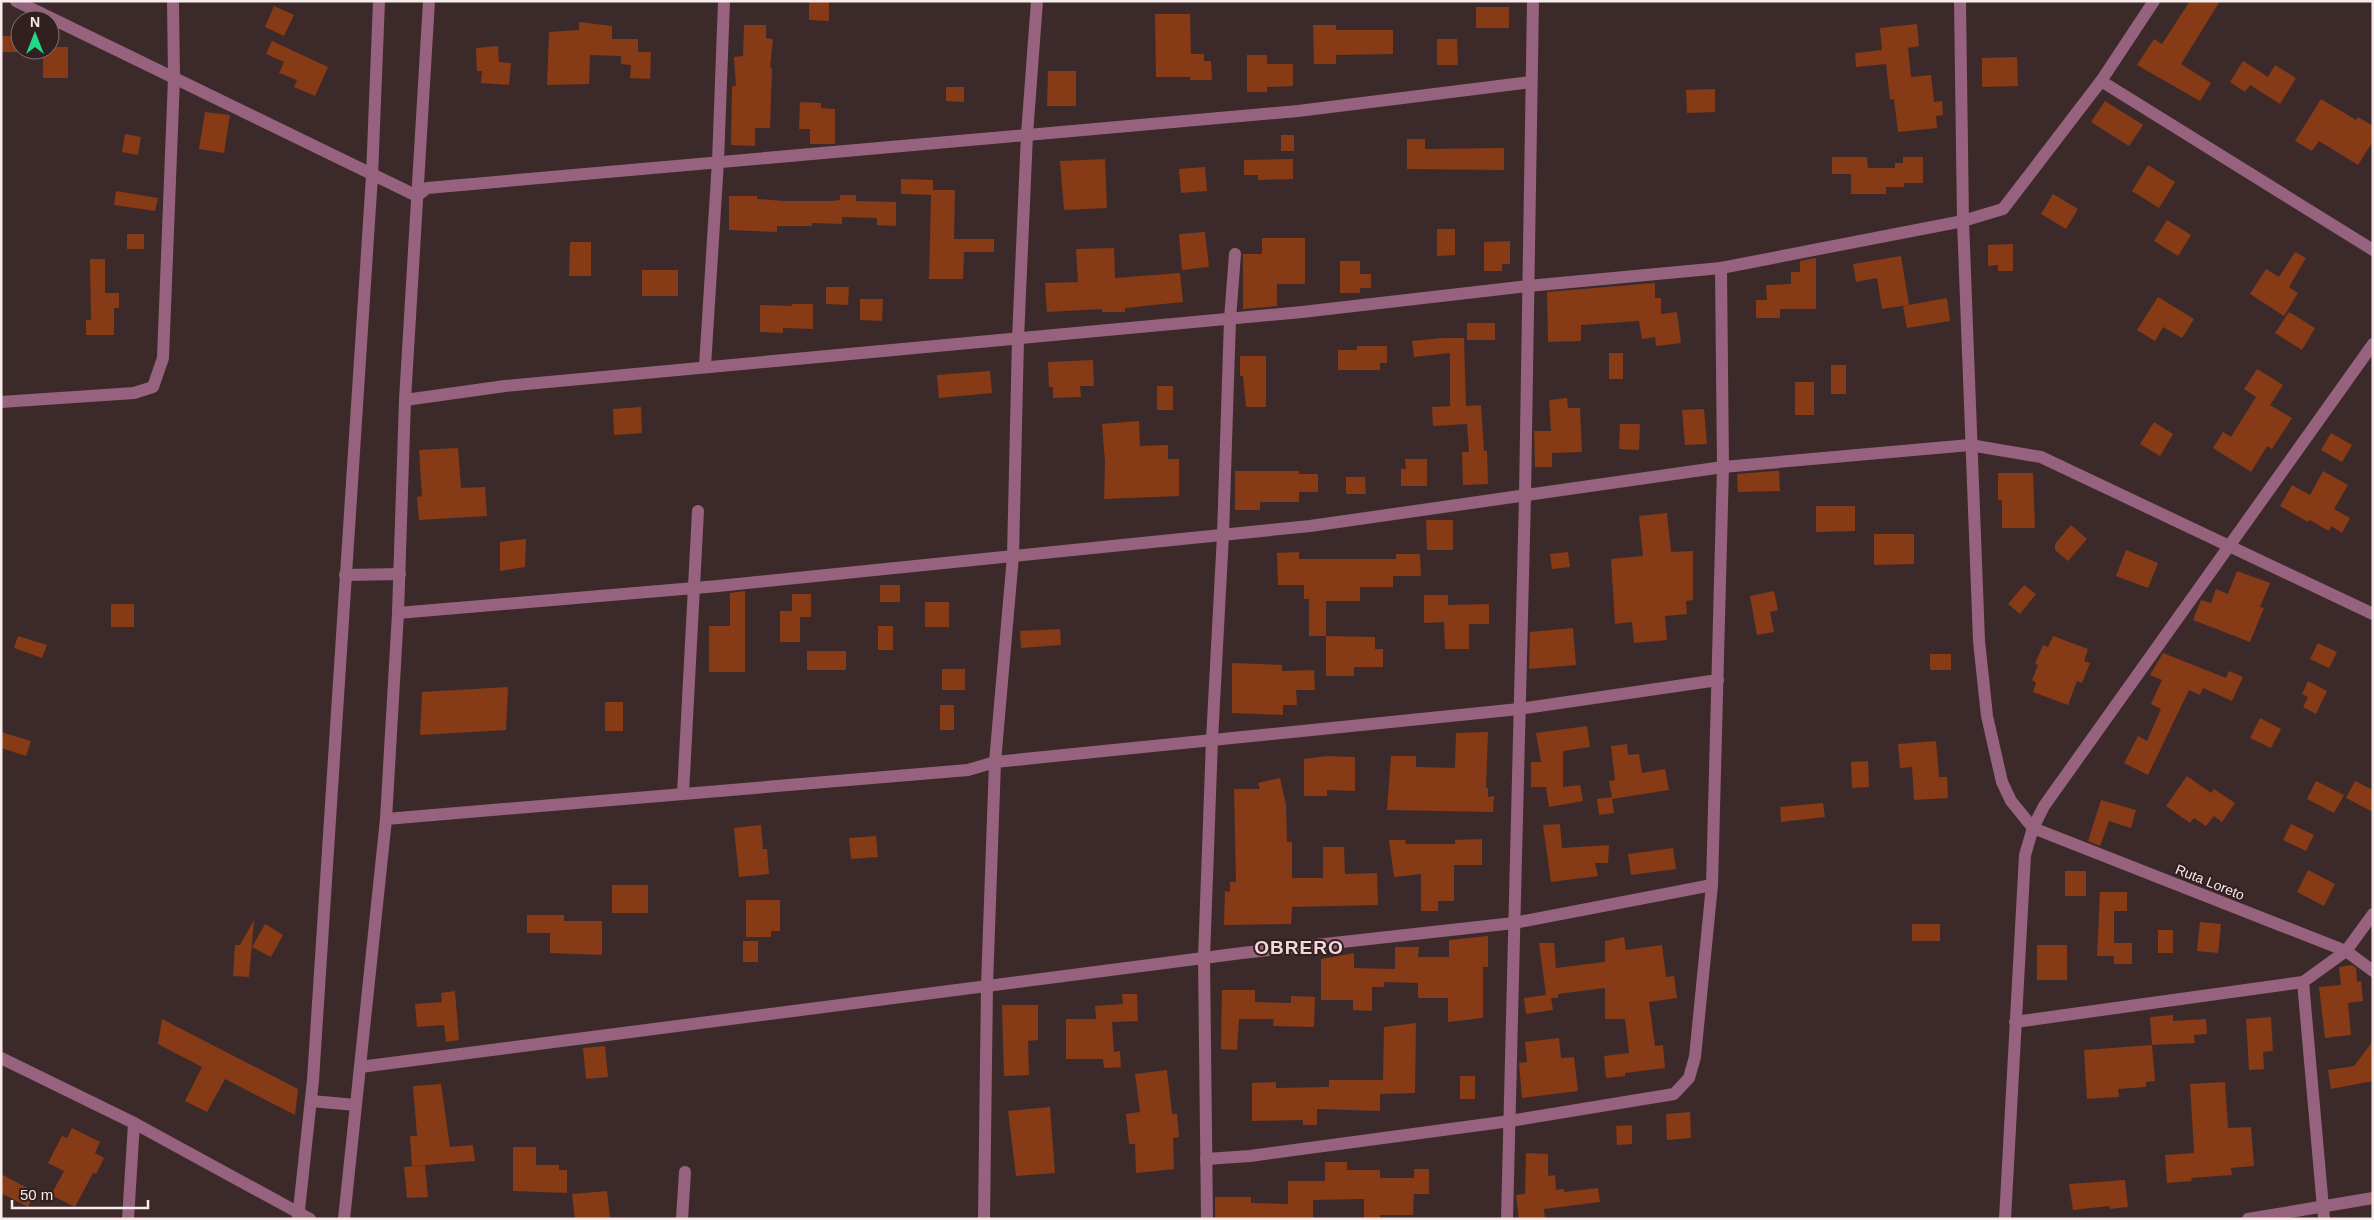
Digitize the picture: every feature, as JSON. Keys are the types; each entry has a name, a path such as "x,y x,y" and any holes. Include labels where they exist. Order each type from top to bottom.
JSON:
{"street":[{"path":"16,1 372,176 417,196"},
{"path":"1,402 134,393 153,387 163,358 174,78 173,1"},
{"path":"298,1215 311,1101 372,176 379,1"},
{"path":"344,1219 386,819 400,574 405,400 429,1"},
{"path":"705,366 718,161 724,1"},
{"path":"984,1219 987,985 995,762 1013,556 1018,339 1027,134 1037,1"},
{"path":"1507,1219 1525,496 1533,1"},
{"path":"1960,1 1963,221 1970,445 1979,641 1988,716 2002,782 2011,801 2033,828"},
{"path":"405,400 505,386 705,366 1230,319 1528,286 1721,268 1963,221 2003,209 2101,81 2154,1"},
{"path":"2101,81 2373,250"},
{"path":"417,196 427,188 1298,111 1531,82"},
{"path":"1207,1219 1204,958 1212,740 1223,535 1230,319 1235,254"},
{"path":"1206,1160 1250,1156 1510,1120 1674,1094 1689,1078 1695,1058 1712,885 1723,467 1721,268"},
{"path":"2004,1219 2025,855 2033,828 2044,806 2373,344"},
{"path":"398,613 694,588 1310,526 1723,467 1970,445 2041,457 2373,614"},
{"path":"683,794 698,511"},
{"path":"345,575 400,574"},
{"path":"386,819 968,770 995,762 1519,708 1718,680"},
{"name":"Ruta Loreto","path":"2033,828 2346,951 2373,971"},
{"path":"360,1067 987,985 1514,923 1712,885"},
{"path":"2015,1022 2303,982 2346,951 2373,914"},
{"path":"2303,982 2324,1219"},
{"path":"1,1058 134,1123 298,1215 310,1219"},
{"path":"311,1101 356,1105"},
{"path":"128,1219 134,1123"},
{"path":"682,1219 685,1172"},
{"path":"2248,1219 2322,1205 2373,1198"}],"building":[{"path":"809,1 829,1 829,21 809,20"},
{"path":"2190,1 2220,1 2181,64 2211,83 2200,101 2137,65 2154,39 2162,44"},
{"path":"274,6 294,15 284,36 265,27"},
{"path":"1476,7 1509,7 1509,28 1476,28"},
{"path":"1155,14 1190,14 1191,54 1204,54 1204,61 1211,61 1212,80 1190,80 1190,77 1156,77"},
{"path":"579,22 612,26 612,39 638,39 638,52 651,52 650,79 630,78 631,65 621,64 621,56 590,55 589,84 547,85 549,32 579,30"},
{"path":"1917,24 1919,46 1908,48 1911,77 1931,75 1934,102 1942,101 1943,115 1936,116 1937,128 1898,132 1894,99 1890,100 1886,64 1856,67 1855,53 1882,50 1880,28"},
{"path":"744,25 766,25 766,38 773,39 770,68 772,68 770,128 755,128 755,146 731,145 732,86 736,86 734,57 743,56"},
{"path":"1313,25 1336,25 1336,30 1393,30 1393,54 1336,55 1336,64 1314,64"},
{"path":"1,36 10,36 10,52 1,52"},
{"path":"1437,39 1457,39 1458,65 1437,65"},
{"path":"272,41 328,67 315,96 294,87 297,80 279,73 284,62 266,54"},
{"path":"498,46 499,62 511,63 509,85 481,83 482,71 477,71 476,48"},
{"path":"60,47 68,47 68,78 43,78 43,60 60,60"},
{"path":"1247,55 1267,55 1267,64 1293,64 1293,86 1267,87 1267,92 1247,92"},
{"path":"2017,57 2018,86 1982,87 1982,58"},
{"path":"2243,61 2268,77 2275,65 2296,78 2280,104 2250,85 2245,92 2230,82"},
{"path":"1048,71 1076,71 1076,106 1047,106"},
{"path":"946,87 964,87 964,102 946,101"},
{"path":"1715,89 1715,112 1687,113 1686,90"},
{"path":"2321,99 2356,120 2358,117 2373,126 2373,141 2358,165 2319,141 2312,151 2295,141"},
{"path":"2105,101 2143,125 2129,146 2091,122"},
{"path":"800,102 821,103 821,108 835,109 835,144 810,144 810,129 799,129"},
{"path":"205,112 230,115 224,153 199,149"},
{"path":"125,134 141,137 138,155 122,152"},
{"path":"1281,135 1294,135 1294,151 1281,151"},
{"path":"1407,139 1425,139 1425,149 1504,148 1504,170 1407,169"},
{"path":"1832,157 1867,157 1868,168 1895,168 1895,163 1903,163 1903,157 1923,157 1923,183 1904,183 1904,187 1886,187 1886,194 1851,194 1851,174 1832,174"},
{"path":"1105,159 1107,208 1064,210 1060,161"},
{"path":"1293,159 1293,179 1258,180 1258,175 1244,175 1244,160"},
{"path":"2148,165 2175,182 2159,208 2132,191"},
{"path":"1205,167 1207,191 1181,193 1179,169"},
{"path":"901,179 933,180 933,190 955,190 954,239 994,239 994,252 964,252 963,279 929,279 931,195 901,194"},
{"path":"116,191 158,198 155,211 114,205"},
{"path":"2053,194 2078,209 2066,229 2041,214"},
{"path":"840,195 856,195 856,201 896,202 896,226 877,225 877,218 842,217 842,224 812,223 812,226 777,226 777,232 729,230 729,196 757,196 757,199 784,201 831,201 840,200"},
{"path":"2167,220 2191,235 2178,256 2154,241"},
{"path":"1437,229 1455,229 1455,255 1437,256"},
{"path":"1205,232 1209,267 1182,270 1179,234"},
{"path":"127,234 144,234 144,249 127,249"},
{"path":"1262,238 1305,238 1305,284 1277,284 1277,306 1243,309 1243,254 1262,254"},
{"path":"1510,241 1510,264 1502,264 1502,271 1484,271 1484,242"},
{"path":"570,242 591,242 591,276 569,276"},
{"path":"2013,244 2013,271 1998,271 1998,265 1988,266 1988,245"},
{"path":"1114,248 1115,278 1180,273 1183,302 1125,308 1125,312 1102,312 1102,309 1047,312 1045,283 1078,282 1076,249"},
{"path":"2295,252 2306,258 2289,287 2298,293 2284,316 2250,294 2266,269 2279,277"},
{"path":"1901,256 1909,305 1882,309 1877,278 1856,282 1853,264"},
{"path":"1816,258 1816,309 1780,309 1780,318 1756,318 1756,300 1767,300 1766,285 1791,284 1791,272 1800,272 1800,261"},
{"path":"90,259 105,259 105,293 119,293 119,308 114,308 114,335 86,335 86,320 91,320"},
{"path":"1340,261 1360,261 1360,274 1371,274 1371,288 1360,288 1360,293 1340,293"},
{"path":"642,270 678,270 678,296 642,296"},
{"path":"1655,283 1655,298 1661,298 1661,314 1677,312 1681,343 1656,346 1655,337 1642,339 1639,321 1581,325 1581,341 1548,342 1547,292"},
{"path":"826,287 849,287 848,305 826,304"},
{"path":"2158,297 2194,319 2182,338 2163,327 2155,341 2137,330"},
{"path":"1947,298 1950,321 1907,328 1903,306"},
{"path":"860,299 883,299 882,321 860,320"},
{"path":"792,304 813,304 813,329 783,328 783,333 760,332 760,305 792,306"},
{"path":"2289,312 2315,328 2302,350 2275,333"},
{"path":"1467,323 1495,323 1495,340 1467,340"},
{"path":"1464,338 1466,406 1481,405 1484,451 1487,451 1488,484 1463,485 1462,452 1469,452 1467,424 1433,426 1432,407 1450,406 1450,353 1414,357 1412,341"},
{"path":"1357,346 1387,346 1387,363 1380,363 1380,370 1338,370 1338,350 1357,350"},
{"path":"1609,353 1623,353 1623,379 1609,379"},
{"path":"1240,356 1266,356 1266,407 1246,407 1243,376 1240,376"},
{"path":"1093,360 1094,386 1080,386 1081,397 1053,398 1053,387 1049,387 1048,362"},
{"path":"1831,365 1846,365 1846,394 1831,394"},
{"path":"2257,369 2283,385 2270,405 2292,418 2272,449 2267,446 2251,472 2213,448 2223,432 2231,437 2256,397 2244,389"},
{"path":"990,371 992,393 939,398 937,375"},
{"path":"1795,382 1814,382 1814,415 1795,415"},
{"path":"1157,386 1173,386 1173,410 1157,410"},
{"path":"1567,398 1568,408 1580,408 1582,452 1552,453 1552,467 1535,467 1534,431 1551,431 1549,400"},
{"path":"641,407 642,433 614,435 613,409"},
{"path":"1704,409 1707,444 1685,445 1682,410"},
{"path":"1139,421 1140,446 1168,445 1168,459 1179,459 1179,496 1104,499 1105,462 1102,424"},
{"path":"2154,422 2173,434 2160,456 2140,444"},
{"path":"1620,424 1640,424 1639,450 1619,449"},
{"path":"2331,433 2352,445 2342,462 2321,450"},
{"path":"458,448 461,488 485,487 487,516 419,520 417,497 422,496 419,450"},
{"path":"1405,459 1427,459 1427,486 1401,486 1401,469 1406,469"},
{"path":"1235,471 1299,471 1299,474 1318,474 1318,492 1299,492 1299,502 1260,502 1260,510 1235,510"},
{"path":"1779,471 1780,491 1738,492 1737,474"},
{"path":"2323,471 2348,485 2334,509 2350,518 2342,533 2331,526 2329,531 2310,520 2308,522 2280,506 2292,485 2310,495"},
{"path":"1998,473 2033,473 2035,528 2002,528 2002,500 1998,500"},
{"path":"1346,477 1365,477 1366,494 1346,494"},
{"path":"1816,506 1855,506 1855,531 1816,532"},
{"path":"1667,513 1671,552 1693,551 1693,600 1686,601 1687,614 1665,616 1667,640 1634,643 1632,622 1615,624 1611,559 1643,556 1639,516"},
{"path":"1426,520 1453,520 1453,550 1427,550"},
{"path":"2071,525 2087,539 2068,561 2055,550 2055,544"},
{"path":"1874,534 1914,534 1914,564 1874,565"},
{"path":"526,539 525,567 500,571 500,542"},
{"path":"2126,550 2158,563 2148,588 2116,576"},
{"path":"1299,552 1299,559 1396,559 1396,554 1420,554 1421,576 1393,576 1393,587 1360,587 1360,601 1326,601 1326,636 1309,636 1309,599 1304,599 1304,585 1278,585 1277,553"},
{"path":"1568,552 1570,567 1552,569 1550,554"},
{"path":"2237,571 2270,583 2260,607 2264,608 2250,642 2193,620 2201,600 2211,603 2216,589 2228,594"},
{"path":"880,585 900,585 900,602 880,602"},
{"path":"2024,585 2036,594 2020,614 2008,604"},
{"path":"745,591 745,672 709,672 709,626 730,626 730,593"},
{"path":"1774,591 1778,610 1770,612 1774,632 1757,635 1750,596"},
{"path":"792,594 811,594 811,617 800,617 800,642 780,642 780,611 792,611"},
{"path":"1424,595 1448,595 1448,605 1489,604 1489,624 1469,624 1469,649 1445,649 1444,622 1424,623"},
{"path":"925,602 949,602 949,627 925,627"},
{"path":"111,604 134,604 134,627 111,627"},
{"path":"878,626 893,626 893,650 878,650"},
{"path":"1573,628 1576,665 1529,669 1530,632"},
{"path":"1060,629 1061,645 1021,648 1020,631"},
{"path":"18,636 47,645 42,658 14,648"},
{"path":"1326,636 1375,637 1375,649 1383,649 1383,667 1354,667 1354,676 1326,676"},
{"path":"2053,636 2088,649 2084,661 2090,663 2082,683 2077,681 2068,705 2033,692 2036,683 2032,680 2038,665 2035,664 2043,645 2048,647"},
{"path":"2318,643 2337,652 2329,668 2310,659"},
{"path":"807,651 846,651 846,670 807,670"},
{"path":"2163,653 2226,678 2229,671 2243,677 2232,701 2203,688 2200,695 2189,690 2148,775 2124,763 2138,736 2147,741 2161,709 2151,704 2162,680 2150,675"},
{"path":"1930,654 1951,654 1951,670 1930,670"},
{"path":"1232,663 1282,665 1282,671 1314,670 1315,690 1296,690 1297,705 1283,705 1283,715 1232,713"},
{"path":"942,669 965,669 965,690 942,690"},
{"path":"2308,681 2327,691 2316,714 2303,707 2308,697 2302,694"},
{"path":"508,687 506,730 420,735 422,692"},
{"path":"605,702 623,702 623,731 605,731"},
{"path":"940,705 954,705 954,730 940,730"},
{"path":"2260,718 2281,729 2271,748 2250,738"},
{"path":"1587,726 1590,747 1563,751 1563,787 1580,785 1583,801 1549,807 1546,787 1531,787 1531,762 1541,762 1536,733"},
{"path":"1,732 31,741 26,756 1,748"},
{"path":"1488,732 1486,788 1488,788 1488,797 1494,796 1493,812 1387,810 1391,756 1416,756 1416,767 1455,768 1456,733"},
{"path":"1936,741 1939,777 1947,777 1948,798 1914,800 1912,767 1900,768 1898,744"},
{"path":"1627,744 1628,755 1639,754 1642,773 1665,769 1669,790 1612,799 1614,813 1599,815 1597,799 1612,797 1609,781 1615,780 1611,746"},
{"path":"1327,756 1355,757 1355,791 1327,790 1327,796 1304,796 1304,759"},
{"path":"1868,761 1869,787 1852,788 1851,762"},
{"path":"2187,776 2211,793 2214,789 2235,803 2222,822 2214,816 2206,826 2194,818 2190,823 2166,806"},
{"path":"1280,778 1286,805 1287,842 1292,842 1292,878 1323,878 1323,847 1344,847 1345,874 1377,873 1378,905 1292,907 1291,924 1224,925 1225,891 1230,892 1230,882 1236,882 1234,789 1260,789 1258,783"},
{"path":"2316,781 2344,795 2334,813 2307,799"},
{"path":"2355,781 2373,790 2373,812 2346,798"},
{"path":"2101,800 2136,810 2131,828 2109,821 2100,846 2088,841"},
{"path":"1823,803 1825,817 1781,822 1780,807"},
{"path":"1560,824 1562,848 1609,845 1608,863 1595,863 1598,876 1551,882 1543,825"},
{"path":"2291,824 2314,835 2306,851 2283,840"},
{"path":"761,825 763,849 767,849 769,874 739,877 734,828"},
{"path":"876,836 878,857 851,859 849,838"},
{"path":"1482,839 1482,865 1454,865 1454,901 1438,901 1438,911 1421,911 1421,874 1394,877 1389,840 1405,840 1406,844 1455,844 1455,840"},
{"path":"1673,848 1676,869 1631,875 1628,854"},
{"path":"2308,870 2335,884 2324,906 2297,892"},
{"path":"2065,871 2086,871 2086,896 2065,896"},
{"path":"612,885 648,885 648,913 612,913"},
{"path":"2100,892 2127,892 2127,911 2114,911 2114,943 2132,943 2132,964 2114,964 2114,956 2097,956"},
{"path":"746,900 780,900 780,931 771,931 771,937 746,937"},
{"path":"527,915 564,915 564,921 602,921 602,955 550,953 550,933 527,933"},
{"path":"254,920 249,977 233,976 235,945 240,945"},
{"path":"2200,922 2221,924 2218,953 2197,951"},
{"path":"265,924 283,935 271,957 252,947"},
{"path":"1912,924 1940,924 1940,941 1912,941"},
{"path":"2158,930 2173,930 2173,953 2158,953"},
{"path":"1488,936 1488,967 1483,967 1483,1018 1448,1022 1448,998 1418,998 1418,983 1384,982 1384,987 1372,987 1372,1011 1353,1010 1353,1000 1321,1000 1321,959 1354,953 1354,968 1395,969 1395,947 1419,947 1418,957 1449,957 1449,940"},
{"path":"1624,937 1626,950 1662,945 1666,977 1674,976 1677,998 1649,1002 1655,1046 1663,1045 1665,1068 1625,1073 1625,1076 1606,1078 1604,1056 1629,1053 1625,1019 1605,1019 1605,988 1558,994 1558,998 1551,998 1553,1010 1526,1014 1524,998 1546,995 1539,943 1554,943 1556,968 1605,962 1605,941"},
{"path":"743,941 758,941 758,962 743,962"},
{"path":"2037,945 2067,945 2067,980 2037,980"},
{"path":"2352,965 2356,968 2357,982 2361,981 2363,1001 2348,1003 2351,1035 2325,1038 2319,987 2341,985 2339,967"},
{"path":"1222,990 1255,990 1255,1002 1291,1003 1291,996 1315,997 1314,1027 1273,1026 1274,1019 1239,1019 1237,1050 1221,1049"},
{"path":"455,991 459,1040 446,1042 444,1025 417,1027 415,1004 442,1002 441,993"},
{"path":"1122,994 1137,994 1138,1021 1112,1022 1114,1052 1120,1051 1121,1067 1104,1068 1103,1059 1066,1059 1066,1019 1096,1019 1095,1006 1123,1004"},
{"path":"1002,1005 1038,1005 1038,1040 1028,1041 1029,1075 1004,1076"},
{"path":"2173,1015 2173,1021 2206,1019 2207,1034 2194,1035 2195,1043 2152,1045 2150,1017"},
{"path":"2271,1017 2273,1051 2263,1052 2264,1069 2249,1070 2246,1019"},
{"path":"162,1019 298,1089 295,1115 225,1079 207,1112 185,1101 202,1067 158,1044"},
{"path":"1416,1023 1415,1093 1380,1094 1380,1111 1317,1109 1317,1125 1303,1125 1303,1120 1252,1121 1252,1083 1276,1082 1276,1088 1329,1087 1329,1080 1383,1080 1384,1027"},
{"path":"1559,1038 1561,1058 1574,1057 1578,1091 1522,1098 1519,1063 1527,1062 1525,1042"},
{"path":"2373,1041 2373,1081 2331,1089 2328,1070 2354,1066"},
{"path":"2152,1045 2155,1081 2146,1082 2146,1087 2118,1089 2119,1097 2087,1099 2084,1050"},
{"path":"605,1046 608,1077 586,1079 583,1048"},
{"path":"1167,1070 1172,1114 1177,1114 1179,1137 1173,1138 1174,1169 1136,1173 1135,1144 1129,1144 1126,1114 1140,1112 1135,1074"},
{"path":"1460,1076 1475,1076 1475,1099 1460,1099"},
{"path":"2225,1082 2228,1128 2251,1127 2254,1166 2231,1168 2232,1175 2191,1178 2192,1181 2167,1183 2165,1155 2194,1153 2190,1084"},
{"path":"441,1084 450,1147 473,1145 475,1161 412,1166 410,1136 417,1136 413,1086"},
{"path":"1050,1107 1055,1173 1016,1176 1008,1111"},
{"path":"1690,1112 1691,1138 1667,1140 1666,1114"},
{"path":"1632,1125 1632,1144 1617,1145 1616,1126"},
{"path":"72,1128 100,1142 95,1153 104,1158 96,1174 93,1173 75,1207 51,1195 64,1171 48,1163 62,1136 67,1138"},
{"path":"513,1147 536,1147 536,1165 559,1165 559,1170 567,1170 567,1193 513,1191"},
{"path":"1526,1153 1548,1154 1548,1176 1555,1175 1556,1190 1564,1189 1564,1192 1598,1188 1600,1202 1544,1209 1545,1219 1519,1219 1516,1195 1525,1194"},
{"path":"1325,1162 1347,1162 1347,1170 1380,1170 1380,1178 1414,1178 1414,1169 1429,1169 1429,1194 1414,1194 1413,1215 1380,1215 1380,1219 1364,1219 1364,1199 1313,1200 1313,1219 1215,1218 1215,1197 1251,1197 1251,1203 1288,1204 1288,1181 1325,1181"},
{"path":"425,1165 428,1197 407,1198 404,1167"},
{"path":"1,1174 35,1192 28,1207 1,1193"},
{"path":"2125,1180 2128,1207 2110,1209 2109,1206 2073,1210 2069,1184"},
{"path":"607,1191 610,1219 575,1219 572,1194"}],"district":[{"name":"OBRERO","path":"1299,947"}]}
